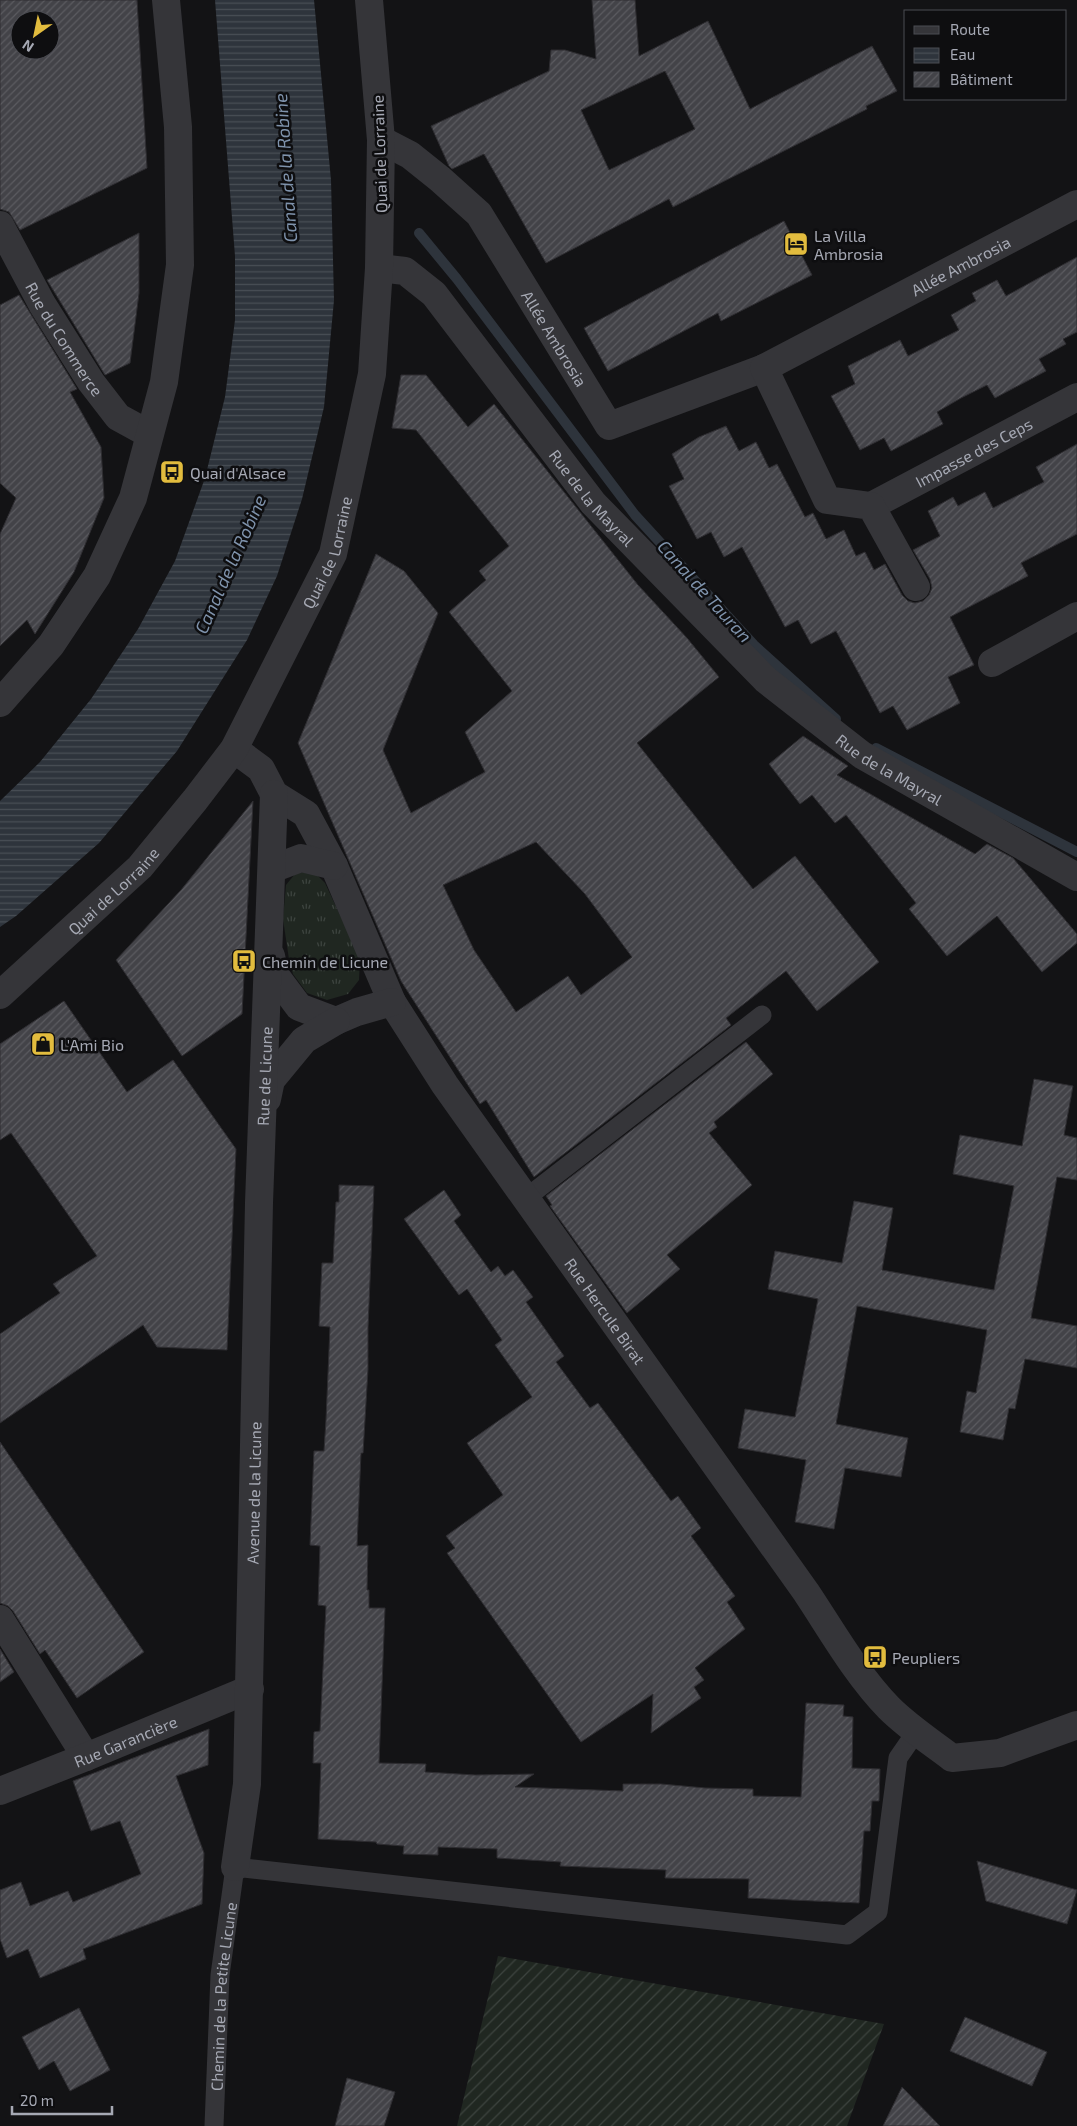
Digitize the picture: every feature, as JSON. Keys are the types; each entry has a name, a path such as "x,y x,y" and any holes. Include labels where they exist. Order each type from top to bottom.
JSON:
{"street":[{"path":"0,703 51,645 97,576 133,498 164,382 180,265 178,127 166,0"},
{"name":"Quai de Lorraine","path":"0,995 140,867 234,749 334,554 372,374 379,268 381,140 369,0"},
{"name":"Allée Ambrosia","path":"381,140 410,155 480,214 609,426 764,368 1077,204"},
{"name":"Rue du Commerce","path":"0,225 42,304 90,382 118,417 149,434"},
{"name":"Rue de la Mayral","path":"379,268 405,271 434,294 593,503 766,680 862,755 1077,877"},
{"path":"764,368 827,500 871,506 916,587"},
{"name":"Impasse des Ceps","path":"871,506 1077,397"},
{"path":"992,663 1077,616"},
{"path":"234,749 261,769 274,794"},
{"name":"Rue Hercule Birat","path":"274,794 306,814 334,866 392,1002 445,1085 806,1592 856,1667 889,1707 916,1732 952,1758 1000,1753 1077,1724"},
{"name":"Rue de Licune","path":"263,1118 267,934 272,869 274,794"},
{"path":"272,869 301,858 334,866"},
{"name":"Rue de Licune","path":"267,934 275,975 299,1007 336,1021"},
{"name":"Rue de Licune","path":"263,1118 272,1080 304,1040 336,1021 357,1012 392,1002"},
{"name":"Avenue de la Licune","path":"236,1867 247,1784 258,1213 263,1118"},
{"path":"0,1619 86,1757"},
{"name":"Rue Garancière","path":"0,1791 250,1689"}],"lane":[{"path":"526,1198 762,1015"},
{"path":"236,1867 847,1935 878,1912 898,1758 916,1732"},
{"name":"Chemin de la Petite Licune","path":"214,2126 220,1975 236,1867"}],"green space":[{"path":"308,871 317,875 325,883 360,958 359,980 348,994 327,1000 307,993 293,974 283,919 286,885 295,874"},
{"path":"498,1956 884,2024 847,2126 457,2126"}],"water":[{"name":"Canal de la Robine","path":"215,0 314,0 331,180 334,300 324,407 302,499 277,576 247,640 177,751 99,843 16,916 0,927 0,801 40,762 91,699 138,629 175,561 205,478 225,397 235,320 235,256"}],"building":[{"path":"0,0 137,0 147,168 20,230 9,212 0,209"},
{"path":"592,0 635,0 639,56 708,21 750,109 872,46 897,91 866,106 867,109 673,207 669,199 546,263 484,154 452,169 431,126 549,71 551,50 565,50 596,59","holes":["665,71 695,129 609,170 581,110"]},
{"path":"784,221 812,275 721,321 718,313 608,371 584,328"},
{"path":"139,233 139,293 130,363 105,375 47,280"},
{"path":"1077,257 1077,332 1063,339 1066,344 1039,359 1046,371 995,398 987,385 961,398 937,412 943,424 891,451 884,438 860,450 831,396 855,384 848,366 900,340 908,356 959,330 951,315 976,301 972,293 997,280 1006,296"},
{"path":"19,295 77,389 70,392 101,447 104,498 74,572 35,634 27,620 0,646 0,534 16,498 0,483 0,305"},
{"path":"401,375 426,375 468,427 494,404 638,585 687,638 719,677 637,743 753,889 795,856 879,962 817,1011 786,971 726,1018 731,1025 534,1177 486,1100 480,1104 401,981 298,743 376,554 404,571 438,613 383,750 411,813 485,772 465,732 512,691 449,612 486,580 479,571 509,546 416,430 392,428","holes":["536,842 585,894 632,957 581,995 568,976 516,1012 474,950 443,885"]},
{"path":"726,426 739,451 756,442 769,468 777,464 805,517 813,513 826,539 844,530 856,556 865,552 874,570 885,564 902,595 908,601 915,603 923,601 929,595 932,588 930,579 913,550 940,536 928,511 953,497 958,506 985,492 993,508 1044,482 1036,467 1077,444 1077,534 1021,563 1028,576 950,617 974,665 948,677 960,703 907,730 893,706 880,713 836,631 811,644 798,620 785,627 742,547 724,557 711,532 697,539 669,486 684,479 672,454 699,437"},
{"path":"803,736 848,766 837,775 975,854 987,844 1013,858 1077,934 1077,943 1042,972 997,916 947,956 909,909 916,903 846,815 835,823 812,795 800,804 769,764"},
{"path":"253,801 242,1014 182,1056 116,960 181,890"},
{"path":"64,1001 127,1092 173,1060 236,1149 227,1350 157,1347 143,1325 0,1423 0,1334 60,1293 53,1284 97,1256 11,1133 0,1140 0,1044"},
{"path":"746,1042 773,1074 714,1122 717,1127 709,1133 752,1185 667,1255 680,1269 627,1313 550,1206 552,1205 546,1196"},
{"path":"1034,1079 1073,1086 1064,1135 1077,1138 1077,1180 1057,1177 1031,1318 1077,1326 1077,1368 1025,1359 1015,1409 1009,1408 1003,1440 960,1432 967,1391 976,1393 987,1330 857,1306 836,1424 908,1438 901,1477 845,1468 834,1529 795,1522 806,1460 738,1448 745,1409 795,1417 818,1299 768,1289 775,1251 842,1263 854,1201 893,1208 882,1270 994,1290 1014,1186 953,1174 960,1135 1022,1146"},
{"path":"339,1185 374,1186 368,1369 363,1453 361,1453 357,1546 368,1545 367,1590 369,1590 369,1608 385,1608 379,1763 426,1764 425,1772 475,1775 534,1774 515,1787 623,1791 623,1784 661,1784 705,1788 753,1789 753,1796 801,1797 806,1703 844,1705 843,1716 853,1717 852,1768 880,1769 879,1801 872,1801 870,1831 864,1831 859,1903 748,1898 749,1879 665,1878 666,1870 560,1866 561,1862 497,1858 497,1849 438,1847 438,1855 403,1854 404,1846 377,1844 376,1842 318,1839 321,1763 313,1763 314,1732 320,1731 326,1606 318,1605 320,1546 310,1545 314,1451 324,1451 330,1327 319,1326 322,1263 333,1263 336,1202 339,1202"},
{"path":"444,1190 461,1215 454,1221 491,1272 498,1266 505,1276 513,1270 533,1297 526,1302 564,1356 556,1362 590,1408 598,1403 671,1501 678,1496 701,1528 691,1536 735,1596 727,1602 745,1629 695,1668 704,1680 694,1687 701,1698 651,1733 653,1694 581,1742 447,1553 455,1548 446,1536 503,1495 467,1443 532,1397 495,1345 502,1340 467,1289 459,1295 404,1219"},
{"path":"0,1442 144,1652 77,1698 45,1650 40,1654 13,1611 8,1606 0,1603"},
{"path":"0,1649 14,1672 0,1682"},
{"path":"209,1729 208,1765 176,1776 204,1853 202,1904 83,1949 86,1959 40,1978 28,1949 7,1958 0,1939 0,1890 21,1882 30,1906 68,1891 73,1902 141,1874 120,1821 91,1831 73,1781"},
{"path":"977,1861 1077,1890 1067,1924 986,1901"},
{"path":"79,2008 110,2070 70,2091 54,2061 39,2070 22,2037"},
{"path":"965,2017 1047,2052 1032,2086 950,2051"},
{"path":"347,2078 395,2092 384,2126 335,2126"},
{"path":"902,2087 940,2126 883,2126"}],"waterway":[{"name":"Canal de Tauran","path":"419,233 457,279 635,515 754,645 836,719"},
{"name":"Canal de Tauran","path":"876,748 1077,852"}],"place":[{"name":"La Villa Ambrosia","path":"796,244"},
{"name":"Quai d'Alsace","path":"172,472"},
{"name":"Chemin de Licune","path":"244,961"},
{"name":"L'Ami Bio","path":"43,1044"},
{"name":"Peupliers","path":"875,1657"}]}
